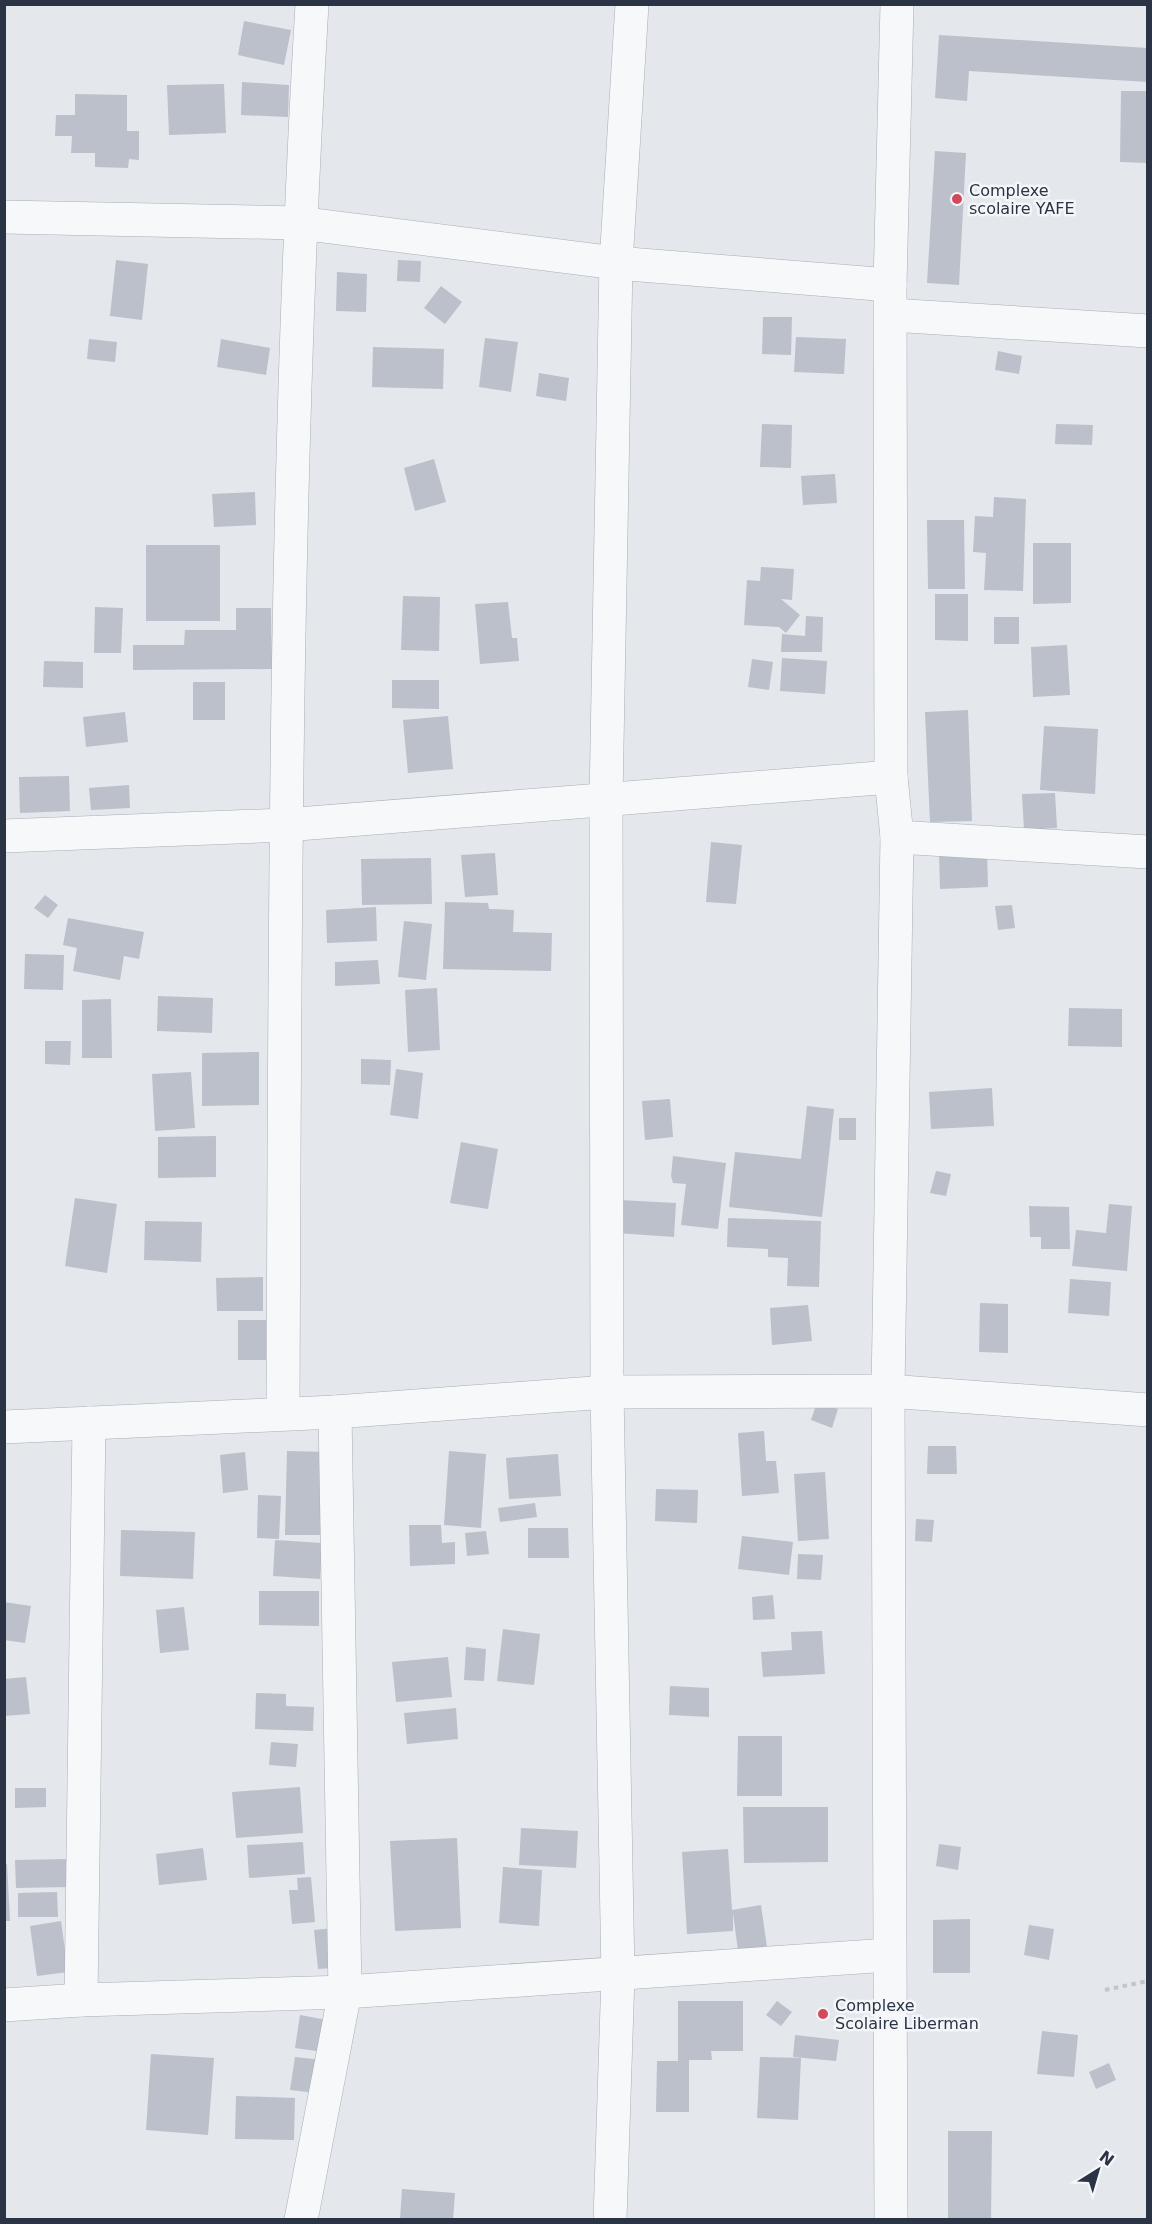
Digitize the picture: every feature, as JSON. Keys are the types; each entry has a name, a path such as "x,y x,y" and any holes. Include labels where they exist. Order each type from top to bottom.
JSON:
{"street":[{"path":"283,1413 285,825 299,223 312,4"},
{"path":"610,2220 618,1975 607,1392 606,799 616,263 632,4"},
{"path":"891,2220 888,1391 897,837 891,777 891,300 897,4"},
{"path":"4,217 299,223 1148,331"},
{"path":"4,836 285,825 891,777"},
{"path":"897,837 1148,852"},
{"path":"4,1427 335,1412 607,1392 888,1391 1148,1410"},
{"path":"302,2220 345,1992 335,1412"},
{"path":"81,2000 89,1423"},
{"path":"4,2004 345,1992 889,1955"}],"path":[{"path":"1105,1990 1148,1981"}],"building":[{"path":"244,21 291,30 284,65 238,55"},
{"path":"939,35 1148,48 1148,82 969,71 967,101 935,98"},
{"path":"242,82 289,85 288,117 241,115"},
{"path":"224,84 226,133 169,135 167,85"},
{"path":"1121,91 1148,91 1148,163 1120,162"},
{"path":"75,94 127,95 127,131 139,131 139,160 129,159 128,168 95,167 95,153 71,153 72,136 55,136 56,115 75,115"},
{"path":"935,151 966,153 959,285 927,283"},
{"path":"116,260 148,264 142,320 110,316"},
{"path":"398,260 421,261 420,282 397,281"},
{"path":"337,272 367,274 366,312 336,311"},
{"path":"441,286 462,302 445,324 424,308"},
{"path":"763,317 792,317 791,355 762,354"},
{"path":"796,337 846,339 844,374 794,372"},
{"path":"485,338 518,342 511,392 479,387"},
{"path":"89,339 117,342 115,362 87,359"},
{"path":"221,339 270,348 266,375 217,367"},
{"path":"373,347 444,349 443,389 372,387"},
{"path":"998,351 1022,356 1019,374 995,370"},
{"path":"539,373 569,378 566,401 536,396"},
{"path":"762,424 792,425 791,468 760,467"},
{"path":"1056,424 1093,425 1092,445 1055,444"},
{"path":"434,459 446,502 415,511 404,468"},
{"path":"835,474 837,503 803,505 801,476"},
{"path":"255,492 256,525 214,527 212,494"},
{"path":"994,497 1026,499 1023,591 984,590 986,553 973,552 975,516 993,517"},
{"path":"927,520 964,520 965,589 928,589"},
{"path":"1033,543 1071,543 1071,603 1033,604"},
{"path":"146,545 220,545 220,621 146,621"},
{"path":"761,567 794,569 792,600 781,599 800,615 786,633 779,627 744,625 747,580 760,581"},
{"path":"935,594 968,594 968,641 935,640"},
{"path":"403,596 440,597 439,651 401,650"},
{"path":"508,602 512,638 517,638 519,661 480,664 475,604"},
{"path":"95,607 123,608 121,653 94,653"},
{"path":"236,608 271,608 272,669 133,670 133,645 184,645 185,630 236,630"},
{"path":"806,616 823,617 822,652 781,652 782,634 805,636"},
{"path":"994,617 1019,617 1019,644 994,644"},
{"path":"1067,645 1070,695 1033,697 1031,647"},
{"path":"782,658 827,661 825,694 780,691"},
{"path":"752,659 773,662 769,690 748,687"},
{"path":"44,661 83,662 83,688 43,687"},
{"path":"392,680 439,680 439,709 392,708"},
{"path":"193,682 225,682 225,720 193,720"},
{"path":"968,710 972,821 930,822 925,712"},
{"path":"125,712 128,742 86,747 83,717"},
{"path":"448,716 453,769 408,773 403,720"},
{"path":"1044,726 1098,729 1095,794 1040,790"},
{"path":"69,776 70,811 20,813 19,777"},
{"path":"129,785 130,808 91,810 89,788"},
{"path":"1055,793 1057,828 1024,830 1022,794"},
{"path":"711,842 742,845 736,904 706,902"},
{"path":"987,852 988,887 940,889 939,853"},
{"path":"495,853 498,895 465,897 461,855"},
{"path":"431,858 432,904 362,905 361,859"},
{"path":"45,895 58,905 48,918 34,908"},
{"path":"445,902 488,903 489,909 514,910 513,932 552,933 551,971 443,969"},
{"path":"1012,905 1015,928 998,930 995,906"},
{"path":"376,907 377,941 327,943 326,910"},
{"path":"68,918 144,932 139,959 124,956 120,980 73,971 77,948 63,945"},
{"path":"404,921 432,924 426,980 398,977"},
{"path":"25,954 64,955 63,990 24,989"},
{"path":"378,960 380,984 335,986 335,962"},
{"path":"437,988 440,1050 408,1052 405,990"},
{"path":"158,996 213,998 212,1033 157,1031"},
{"path":"111,999 112,1058 82,1058 82,1000"},
{"path":"1069,1008 1122,1009 1122,1047 1068,1046"},
{"path":"45,1041 71,1041 70,1065 45,1064"},
{"path":"259,1052 259,1105 202,1106 202,1053"},
{"path":"361,1059 391,1060 390,1085 361,1084"},
{"path":"396,1069 423,1073 418,1119 390,1115"},
{"path":"191,1072 195,1128 155,1131 152,1074"},
{"path":"992,1088 994,1126 931,1129 929,1092"},
{"path":"670,1099 673,1137 645,1140 642,1101"},
{"path":"807,1106 834,1109 822,1217 729,1207 735,1152 801,1159"},
{"path":"839,1118 856,1118 856,1140 839,1140"},
{"path":"216,1136 216,1177 158,1178 158,1137"},
{"path":"461,1142 498,1149 488,1209 450,1203"},
{"path":"673,1156 726,1163 718,1229 681,1225 686,1184 673,1183 671,1176"},
{"path":"936,1171 951,1174 946,1196 930,1193"},
{"path":"75,1198 117,1204 107,1273 65,1266"},
{"path":"619,1200 676,1203 674,1237 617,1233"},
{"path":"1109,1204 1132,1206 1127,1271 1072,1266 1076,1230 1106,1233"},
{"path":"1029,1206 1069,1207 1070,1249 1041,1249 1041,1237 1030,1237"},
{"path":"728,1218 821,1221 819,1287 787,1286 788,1258 768,1257 768,1249 727,1247"},
{"path":"145,1221 202,1222 201,1262 144,1260"},
{"path":"263,1277 263,1311 217,1311 216,1278"},
{"path":"1070,1279 1111,1282 1109,1316 1068,1313"},
{"path":"980,1303 1008,1304 1008,1353 979,1352"},
{"path":"808,1305 812,1341 772,1345 770,1308"},
{"path":"238,1320 266,1320 266,1360 238,1360"},
{"path":"817,1402 838,1409 832,1428 811,1420"},
{"path":"764,1431 766,1461 776,1461 779,1493 742,1496 738,1433"},
{"path":"928,1446 956,1446 957,1474 927,1474"},
{"path":"287,1451 331,1452 330,1535 285,1535"},
{"path":"449,1451 486,1454 481,1528 444,1525"},
{"path":"245,1452 248,1490 223,1493 220,1455"},
{"path":"558,1454 561,1496 509,1499 506,1458"},
{"path":"825,1472 829,1539 798,1541 794,1474"},
{"path":"656,1489 698,1490 697,1523 655,1521"},
{"path":"258,1495 281,1496 279,1539 257,1538"},
{"path":"535,1503 537,1517 500,1522 498,1508"},
{"path":"916,1519 934,1520 932,1542 915,1541"},
{"path":"409,1525 441,1525 442,1543 455,1542 455,1564 410,1566"},
{"path":"528,1528 568,1528 569,1558 528,1558"},
{"path":"121,1530 195,1532 193,1579 120,1576"},
{"path":"486,1531 489,1554 467,1556 465,1533"},
{"path":"742,1536 793,1542 789,1575 738,1569"},
{"path":"275,1540 322,1543 320,1579 273,1576"},
{"path":"798,1554 823,1555 821,1580 797,1579"},
{"path":"259,1591 319,1591 319,1626 259,1625"},
{"path":"773,1595 775,1619 753,1620 752,1597"},
{"path":"4,1602 31,1606 25,1643 4,1640"},
{"path":"184,1607 189,1650 160,1653 156,1610"},
{"path":"503,1629 540,1634 534,1685 497,1681"},
{"path":"822,1631 825,1674 763,1677 761,1652 792,1650 791,1632"},
{"path":"466,1647 486,1649 484,1681 464,1680"},
{"path":"448,1657 452,1697 396,1702 392,1662"},
{"path":"26,1677 30,1714 4,1716 4,1679"},
{"path":"670,1686 709,1688 709,1717 669,1715"},
{"path":"256,1693 286,1694 286,1706 314,1707 313,1731 255,1729"},
{"path":"456,1708 458,1739 407,1744 404,1713"},
{"path":"738,1736 782,1736 782,1796 737,1796"},
{"path":"271,1742 298,1744 296,1767 269,1765"},
{"path":"300,1787 303,1833 236,1838 232,1792"},
{"path":"15,1788 46,1788 46,1807 15,1808"},
{"path":"743,1807 828,1807 828,1862 744,1863"},
{"path":"521,1828 578,1831 576,1868 519,1865"},
{"path":"457,1838 461,1928 395,1931 390,1841"},
{"path":"303,1842 305,1874 249,1878 247,1845"},
{"path":"939,1844 961,1847 958,1870 936,1866"},
{"path":"203,1848 207,1880 159,1885 156,1854"},
{"path":"728,1849 732,1910 761,1905 767,1947 738,1951 733,1913 733,1931 687,1934 682,1852"},
{"path":"68,1859 69,1887 16,1888 15,1860"},
{"path":"4,1864 7,1864 10,1921 4,1921"},
{"path":"503,1867 542,1870 539,1926 499,1923"},
{"path":"311,1877 315,1922 292,1924 289,1890 298,1890 297,1878"},
{"path":"57,1892 58,1917 18,1917 18,1893"},
{"path":"970,1919 970,1973 933,1973 933,1920"},
{"path":"61,1921 68,1972 37,1976 30,1926"},
{"path":"1029,1925 1054,1929 1049,1960 1024,1955"},
{"path":"346,1927 349,1967 318,1969 314,1930"},
{"path":"678,2001 743,2001 743,2051 711,2051 712,2060 689,2060 689,2112 656,2112 657,2061 678,2061"},
{"path":"777,2001 792,2012 781,2026 766,2015"},
{"path":"300,2015 327,2020 323,2052 295,2048"},
{"path":"1042,2031 1078,2035 1074,2077 1037,2074"},
{"path":"795,2035 839,2040 836,2061 793,2057"},
{"path":"151,2054 214,2058 208,2135 146,2130"},
{"path":"295,2057 322,2060 317,2093 290,2090"},
{"path":"760,2057 801,2058 798,2120 757,2118"},
{"path":"1109,2063 1116,2080 1096,2089 1089,2072"},
{"path":"236,2096 295,2098 294,2140 235,2139"},
{"path":"948,2131 992,2131 991,2220 948,2220"},
{"path":"402,2189 455,2193 453,2220 400,2220"}],"place":[{"name":"Complexe scolaire YAFE","path":"957,199"},
{"name":"Complexe Scolaire Liberman","path":"823,2014"}]}
